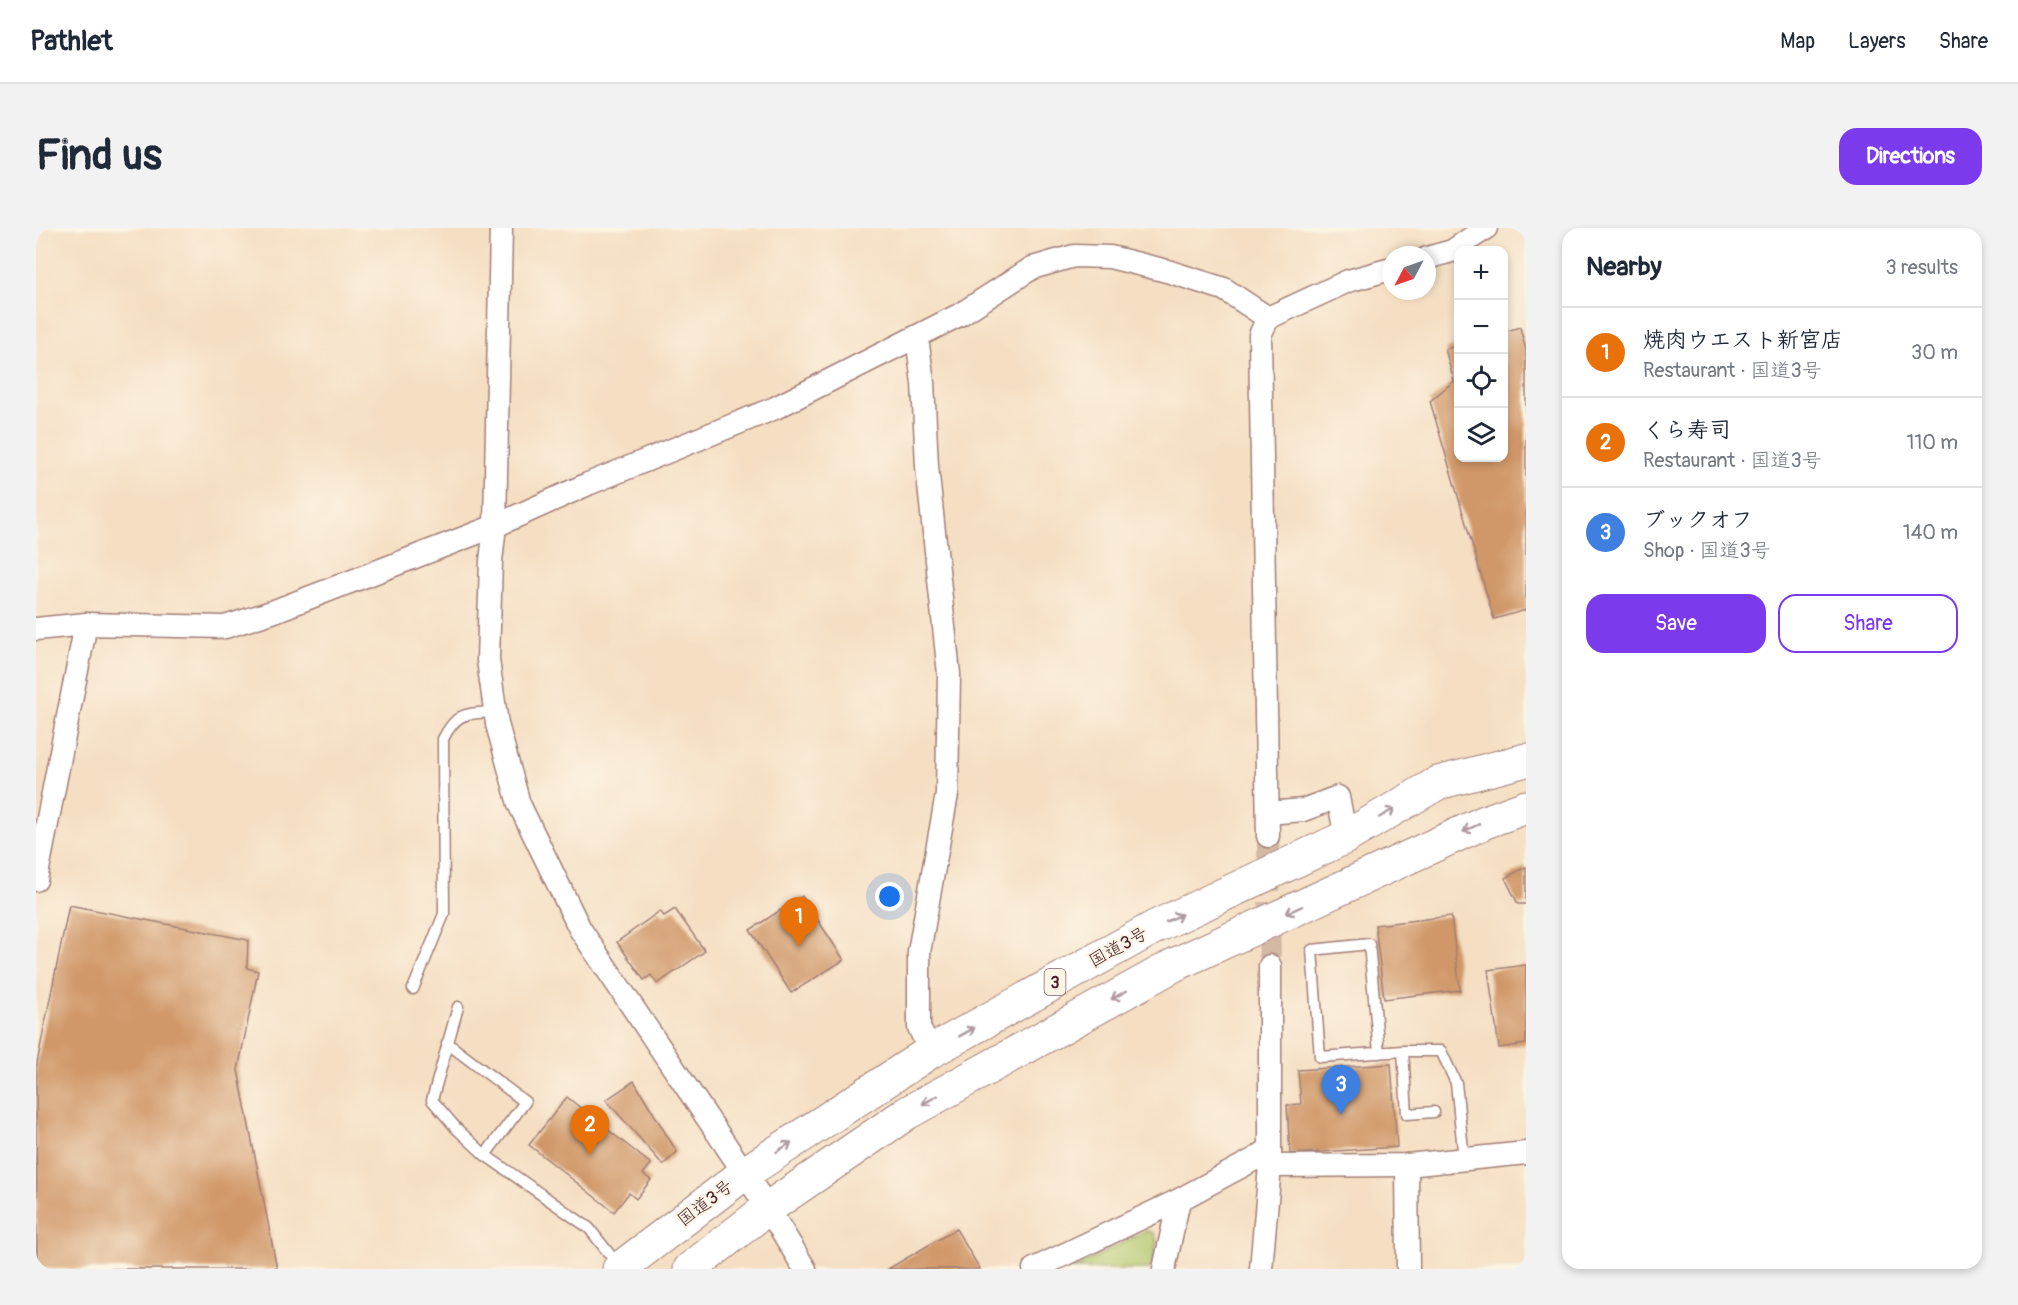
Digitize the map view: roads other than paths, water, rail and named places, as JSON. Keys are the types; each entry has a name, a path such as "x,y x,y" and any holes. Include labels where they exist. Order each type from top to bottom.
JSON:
{"highway":[{"name":"国道3号","path":"620,1268 745,1173 930,1052 1155,927 1346,837 1438,783 1526,760"},
{"name":"3","path":"690,1269 768,1208 908,1113 1174,965 1485,822 1526,807"}],"street":[{"path":"501,228 495,526 490,561 488,660 495,712 519,804 580,929 745,1173 805,1269"},
{"path":"1436,255 1452,251 1486,228"},
{"path":"36,629 86,624 225,627 272,612 495,526 588,484 775,408 961,314 1032,268 1074,256 1110,257 1167,271 1224,289 1268,318"},
{"path":"1268,836 1260,335 1268,318 1348,281 1382,272"},
{"path":"917,337 923,382 927,466 950,674 947,794 919,952 919,1027 930,1052"},
{"path":"36,880 86,624"},
{"path":"1268,813 1303,810 1338,797 1346,837"},
{"path":"1261,1269 1270,1157 1270,966"},
{"path":"1034,1269 1179,1200 1255,1159 1270,1157 1407,1165 1526,1153"},
{"path":"1407,1165 1408,1269"},
{"path":"1164,1269 1179,1200"}],"lane":[{"path":"413,989 444,914 443,739 450,725 464,714 495,712"},
{"path":"1379,1053 1369,944 1312,950 1320,1057 1441,1051 1456,1083 1464,1159"},
{"path":"458,1007 432,1100 456,1128 485,1155 589,1228 620,1268"},
{"path":"447,1043 525,1102 485,1155"},
{"path":"1403,1052 1407,1114 1434,1112"}],"tunnel":[{"path":"1268,836 1270,966"}],"place":[{"name":"焼肉ウエスト新宮店","path":"799,947"},
{"name":"ブックオフ","path":"1341,1115"},
{"name":"くら寿司","path":"590,1155"}]}
